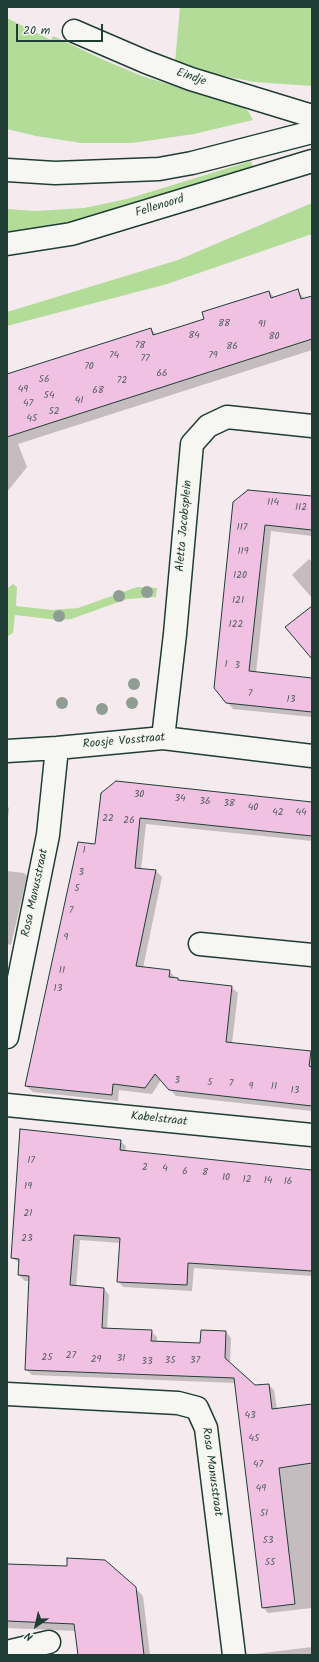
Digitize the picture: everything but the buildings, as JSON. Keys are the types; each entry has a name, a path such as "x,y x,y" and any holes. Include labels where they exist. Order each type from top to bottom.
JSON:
{"street":[{"name":"Eindje","path":"74,31 146,62 191,79 312,116"},
{"path":"7,170 55,174 159,169 192,163 312,132"},
{"name":"Fellenoord","path":"7,244 72,234 312,161"},
{"name":"Aletta Jacobsplein","path":"163,738 175,634 192,444 208,426 227,417 312,426"},
{"name":"Roosje Vosstraat","path":"7,751 163,738 312,756"},
{"name":"Rosa Manusstraat","path":"7,1037 48,835 57,748"},
{"path":"200,944 312,955"},
{"name":"Kabelstraat","path":"7,1105 312,1135"},
{"name":"Rosa Manusstraat","path":"7,1394 178,1403 197,1408 206,1428 234,1655"},
{"path":"7,1652 49,1642"}],"green space":[{"path":"180,7 312,7 312,86 254,82 200,71 175,63"},
{"path":"7,18 51,40 53,36 142,76 243,107 248,111 253,120 194,134 132,143 81,143 36,136 7,129"},
{"path":"251,161 254,170 68,225 7,233 7,209 35,211 84,208 127,199"},
{"path":"312,203 312,234 167,284 7,326 7,312 178,260"},
{"path":"13,584 17,587 16,606 52,610 78,608 137,587 157,588 156,597 127,599 71,619 57,620 15,615 13,633 8,636 7,597 8,588"}]}
